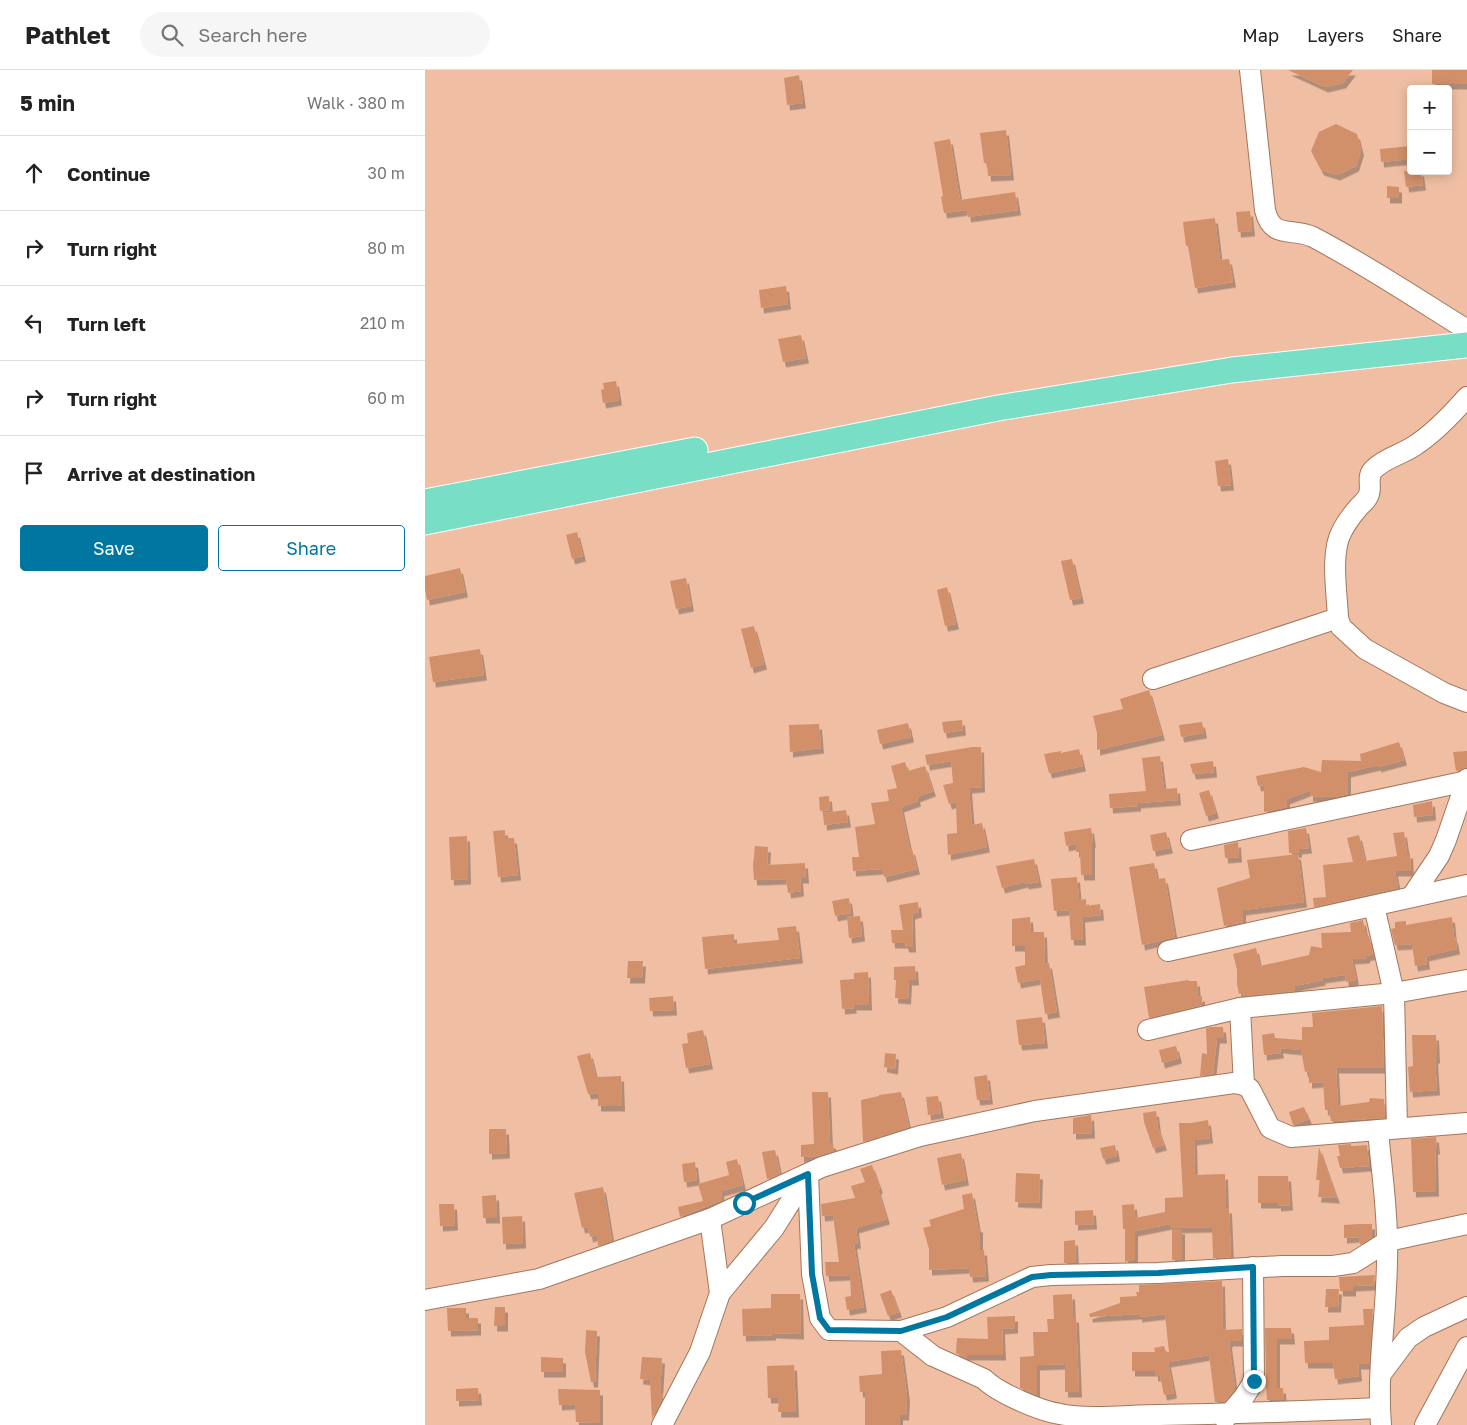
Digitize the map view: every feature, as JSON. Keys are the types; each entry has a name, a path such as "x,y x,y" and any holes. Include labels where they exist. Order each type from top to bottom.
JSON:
{"main road":[{"path":"425,502 992,394 1229,355 1466,334"},
{"path":"425,522 998,408 1466,334"}],"street":[{"path":"1250,70 1267,221 1275,229 1311,236 1351,258 1466,334"},
{"path":"1467,397 1417,445 1385,460 1372,470 1369,478 1370,492 1365,502 1358,508 1343,530 1338,540 1336,559 1338,618 1341,627 1365,649 1444,693 1467,702"},
{"path":"1153,679 1338,618"},
{"path":"1191,840 1466,781"},
{"path":"1413,896 1439,856 1466,781"},
{"path":"1168,951 1467,885"},
{"path":"901,1331 933,1356 984,1379 989,1384 1022,1402 1059,1414 1225,1419 1380,1417 1387,1241 1388,1129 1394,993 1375,906"},
{"path":"1148,1030 1240,1008 1394,993 1467,980"},
{"path":"1240,1008 1245,1085"},
{"path":"425,1300 539,1280 710,1219 822,1167 920,1136 1035,1111 1234,1083 1245,1085 1250,1089 1270,1128 1291,1137 1467,1123"},
{"path":"662,1425 700,1352 720,1293 775,1228 808,1174"},
{"path":"808,1174 812,1274 820,1318 829,1330 901,1331 947,1317 1032,1277 1158,1273 1253,1267 1333,1266 1353,1263 1387,1241 1467,1224"},
{"path":"710,1219 720,1293"},
{"path":"1225,1419 1244,1398 1254,1381 1253,1267"},
{"path":"1381,1374 1409,1338 1424,1327 1467,1307"},
{"path":"1425,1425 1467,1346"}],"building":[{"path":"1288,70 1353,70 1343,83 1325,87"},
{"path":"1432,70 1467,70 1467,84 1432,84"},
{"path":"799,75 803,103 787,105 784,78"},
{"path":"1336,124 1357,134 1361,150 1356,166 1337,175 1321,170 1311,151 1319,132"},
{"path":"1006,130 1011,175 988,176 987,163 984,163 980,133"},
{"path":"950,139 960,200 1015,192 1018,210 968,217 967,210 944,213 934,142"},
{"path":"1407,146 1407,159 1381,162 1380,149"},
{"path":"1404,171 1407,171 1407,175 1422,175 1423,185 1406,187"},
{"path":"1387,186 1399,187 1399,198 1387,198"},
{"path":"1250,211 1252,231 1238,232 1236,212"},
{"path":"1215,218 1220,260 1229,259 1233,282 1195,288 1183,222"},
{"path":"786,286 788,304 761,308 759,290"},
{"path":"801,335 806,358 783,362 778,339"},
{"path":"616,381 619,400 603,403 601,390 604,389 603,383"},
{"path":"1228,459 1231,485 1218,486 1215,461"},
{"path":"577,532 583,556 572,559 566,535"},
{"path":"1072,559 1081,598 1070,600 1061,561"},
{"path":"460,568 465,592 427,600 425,576"},
{"path":"686,578 691,606 676,609 670,581"},
{"path":"947,587 956,624 945,626 937,590"},
{"path":"754,626 764,664 751,668 741,629"},
{"path":"480,649 484,675 433,682 429,657"},
{"path":"1149,690 1162,735 1097,750 1097,733 1093,716 1123,709 1120,699"},
{"path":"962,720 963,730 944,733 942,722"},
{"path":"1202,722 1204,733 1181,737 1179,725"},
{"path":"908,723 911,737 880,744 877,730"},
{"path":"819,724 821,748 790,752 789,725"},
{"path":"1399,742 1404,760 1348,772 1348,794 1335,797 1310,796 1310,790 1287,799 1287,807 1264,812 1264,785 1258,786 1256,776 1304,767 1321,772 1322,760 1361,761 1360,754"},
{"path":"981,747 982,787 969,788 972,825 982,823 987,847 948,855 947,834 957,833 956,802 949,804 943,785 953,783 951,761 927,765 925,755"},
{"path":"1079,749 1083,766 1049,773 1044,754"},
{"path":"1467,751 1467,767 1456,771 1453,752"},
{"path":"1160,756 1164,789 1177,788 1178,800 1138,803 1138,806 1110,808 1109,794 1146,791 1142,758"},
{"path":"1213,761 1214,772 1193,774 1190,764"},
{"path":"905,762 908,771 925,766 933,791 917,797 918,801 901,807 910,850 912,849 917,869 884,877 882,869 853,871 852,857 859,857 855,827 875,824 871,803 889,801 887,790 897,788 891,766"},
{"path":"1209,790 1216,813 1206,816 1199,793"},
{"path":"829,796 830,810 820,811 819,797"},
{"path":"1432,801 1433,815 1414,817 1413,805"},
{"path":"846,810 848,822 824,825 823,813"},
{"path":"1091,828 1093,842 1092,875 1081,875 1080,852 1076,852 1076,844 1066,846 1064,832"},
{"path":"1306,828 1309,848 1289,853 1288,831"},
{"path":"505,830 505,838 514,838 518,875 498,877 493,831"},
{"path":"1166,832 1170,848 1153,851 1150,835"},
{"path":"1404,832 1407,853 1410,853 1411,871 1395,871 1398,888 1314,907 1313,898 1326,897 1323,865 1353,862 1347,838 1359,835 1365,861 1397,856 1393,833"},
{"path":"467,836 468,879 451,880 449,837"},
{"path":"1238,842 1239,857 1225,858 1224,845"},
{"path":"755,846 768,847 767,865 805,863 806,878 800,878 801,891 788,893 786,879 754,880"},
{"path":"1298,854 1304,902 1243,910 1243,922 1224,926 1217,888 1250,878 1247,860"},
{"path":"1034,859 1039,882 1026,884 1025,882 1002,888 996,866"},
{"path":"1154,863 1157,879 1165,878 1175,937 1142,945 1129,867"},
{"path":"1077,877 1079,900 1086,899 1086,906 1100,904 1101,915 1082,917 1083,940 1071,940 1069,910 1054,911 1051,879"},
{"path":"849,898 851,913 835,916 832,901"},
{"path":"918,902 919,912 912,914 913,947 906,947 905,943 892,943 891,930 903,930 899,905"},
{"path":"860,916 862,936 849,938 847,917"},
{"path":"1030,917 1031,932 1044,932 1045,964 1049,963 1057,1012 1045,1014 1040,979 1018,983 1015,967 1025,965 1025,946 1012,946 1012,919"},
{"path":"1452,917 1457,949 1426,956 1427,964 1415,966 1412,944 1395,945 1391,929 1395,928 1395,922 1406,921 1406,925"},
{"path":"1363,920 1366,937 1369,936 1373,954 1367,956 1367,958 1352,959 1356,980 1346,982 1345,975 1322,978 1323,980 1295,986 1295,991 1244,996 1243,993 1239,994 1237,970 1233,954 1256,948 1260,966 1309,955 1311,946 1322,948 1321,933 1351,932 1350,923"},
{"path":"796,926 800,958 705,969 702,937 734,934 734,944 779,940 777,928"},
{"path":"628,961 643,961 642,978 627,978"},
{"path":"915,966 916,980 909,980 908,999 895,998 896,980 894,980 894,967"},
{"path":"868,972 869,1005 853,1005 854,1008 842,1009 840,980 854,979 854,973"},
{"path":"1188,980 1197,981 1198,997 1202,996 1202,1005 1149,1018 1144,987"},
{"path":"673,996 674,1010 650,1011 649,998"},
{"path":"1382,1006 1384,1068 1336,1068 1338,1106 1369,1102 1370,1098 1384,1099 1385,1118 1331,1121 1329,1110 1325,1110 1323,1082 1309,1083 1309,1071 1305,1072 1301,1050 1280,1048 1281,1053 1264,1055 1262,1035 1274,1033 1275,1038 1302,1040 1302,1027 1313,1027 1312,1013"},
{"path":"1042,1017 1045,1043 1019,1045 1016,1020"},
{"path":"1223,1027 1224,1038 1217,1038 1213,1074 1200,1076 1202,1053 1207,1054 1206,1028"},
{"path":"703,1030 710,1064 686,1068 682,1044 688,1043 687,1033"},
{"path":"1412,1035 1436,1035 1437,1090 1410,1092 1408,1067 1413,1066"},
{"path":"1176,1046 1179,1058 1162,1063 1159,1050"},
{"path":"590,1053 596,1077 621,1076 622,1106 598,1106 598,1093 588,1094 577,1056"},
{"path":"885,1053 896,1054 895,1069 884,1067"},
{"path":"987,1075 990,1099 977,1100 974,1077"},
{"path":"812,1092 828,1092 830,1143 833,1143 834,1151 817,1156 801,1157 801,1145 814,1144"},
{"path":"901,1092 909,1127 863,1142 861,1100"},
{"path":"938,1096 941,1113 928,1115 926,1097"},
{"path":"1304,1107 1309,1119 1293,1125 1289,1112"},
{"path":"1156,1111 1158,1128 1164,1145 1153,1148 1144,1122 1143,1113"},
{"path":"1091,1115 1092,1133 1073,1134 1073,1118"},
{"path":"1208,1120 1210,1138 1194,1140 1195,1175 1225,1174 1226,1208 1229,1208 1231,1257 1213,1258 1212,1227 1170,1228 1170,1224 1135,1231 1135,1259 1125,1262 1125,1229 1123,1229 1122,1205 1134,1204 1135,1218 1165,1212 1165,1198 1183,1197 1179,1123"},
{"path":"489,1129 506,1129 507,1153 489,1154"},
{"path":"1436,1137 1436,1191 1413,1192 1411,1139"},
{"path":"1351,1144 1351,1146 1367,1145 1369,1166 1340,1168 1337,1156 1340,1156 1338,1145"},
{"path":"1115,1145 1117,1156 1103,1159 1100,1148"},
{"path":"1319,1147 1337,1198 1318,1197 1320,1180 1316,1180"},
{"path":"775,1150 780,1174 767,1179 762,1152"},
{"path":"961,1153 966,1180 942,1185 937,1158"},
{"path":"737,1159 743,1185 721,1191 722,1200 680,1217 678,1207 703,1201 698,1184 729,1175 726,1162"},
{"path":"695,1162 697,1180 684,1182 682,1164"},
{"path":"872,1165 880,1188 878,1189 887,1219 856,1228 858,1243 854,1244 864,1307 847,1310 845,1297 851,1296 850,1275 826,1276 825,1262 839,1262 833,1215 822,1216 821,1204 855,1198 851,1186 865,1182 860,1169"},
{"path":"1016,1173 1040,1174 1039,1203 1015,1202"},
{"path":"1258,1176 1288,1176 1290,1205 1278,1206 1278,1203 1258,1203"},
{"path":"603,1187 612,1241 598,1246 597,1235 590,1237 588,1227 582,1228 574,1193"},
{"path":"972,1193 978,1227 980,1227 980,1250 984,1250 986,1276 970,1277 969,1268 929,1270 929,1249 923,1228 931,1226 929,1220 964,1209 962,1195"},
{"path":"496,1195 497,1218 483,1218 482,1196"},
{"path":"439,1204 454,1204 455,1225 440,1226"},
{"path":"1093,1210 1094,1224 1075,1225 1075,1211"},
{"path":"522,1216 523,1243 503,1244 502,1217"},
{"path":"1372,1224 1372,1237 1360,1245 1359,1237 1344,1238 1344,1225"},
{"path":"1172,1229 1182,1229 1182,1260 1172,1260"},
{"path":"1075,1240 1076,1263 1064,1263 1064,1241"},
{"path":"1375,1275 1374,1285 1353,1286 1353,1291 1340,1291 1339,1277"},
{"path":"1222,1281 1223,1330 1242,1329 1242,1341 1230,1341 1229,1343 1235,1389 1224,1402 1215,1402 1209,1355 1168,1362 1174,1393 1164,1395 1160,1376 1155,1376 1155,1371 1132,1371 1132,1352 1155,1352 1154,1348 1164,1346 1166,1352 1169,1352 1165,1314 1139,1317 1139,1314 1090,1317 1089,1314 1120,1303 1120,1297 1137,1296 1136,1292 1139,1292 1139,1285"},
{"path":"1326,1289 1339,1289 1338,1307 1325,1307"},
{"path":"891,1290 899,1312 888,1316 880,1294"},
{"path":"771,1294 800,1294 801,1334 773,1333 773,1335 743,1336 742,1309 771,1308"},
{"path":"1072,1294 1073,1317 1076,1317 1079,1392 1065,1392 1065,1364 1037,1365 1037,1395 1020,1388 1020,1357 1034,1356 1033,1332 1048,1332 1047,1319 1054,1319 1053,1295"},
{"path":"495,1307 505,1307 505,1326 494,1326"},
{"path":"447,1308 466,1308 466,1318 478,1318 478,1330 448,1331"},
{"path":"1363,1309 1373,1309 1369,1364 1358,1364 1359,1376 1335,1379 1333,1363 1305,1363 1304,1341 1329,1340 1329,1327 1364,1325"},
{"path":"1015,1316 1015,1328 1002,1329 1003,1355 967,1355 967,1358 956,1353 957,1338 988,1339 987,1317"},
{"path":"1265,1328 1291,1328 1292,1339 1277,1339 1277,1388 1283,1388 1284,1400 1267,1400 1266,1386 1264,1386 1266,1381"},
{"path":"586,1330 597,1331 595,1382 591,1382 585,1352"},
{"path":"901,1350 907,1396 906,1415 900,1415 900,1425 865,1425 865,1392 860,1392 859,1376 882,1374 881,1351"},
{"path":"541,1357 563,1358 563,1372 541,1372"},
{"path":"642,1357 662,1358 660,1393 663,1393 663,1397 652,1419 650,1380 640,1379"},
{"path":"794,1365 796,1412 778,1412 779,1398 768,1398 767,1366"},
{"path":"478,1388 479,1400 456,1401 456,1389"},
{"path":"558,1389 600,1390 600,1423 576,1422 575,1404 559,1405"}],"route":[{"path":"744,1203 808,1174 812,1274 820,1318 829,1330 901,1331 947,1317 1032,1277 1158,1273 1253,1267 1254,1381"}]}
